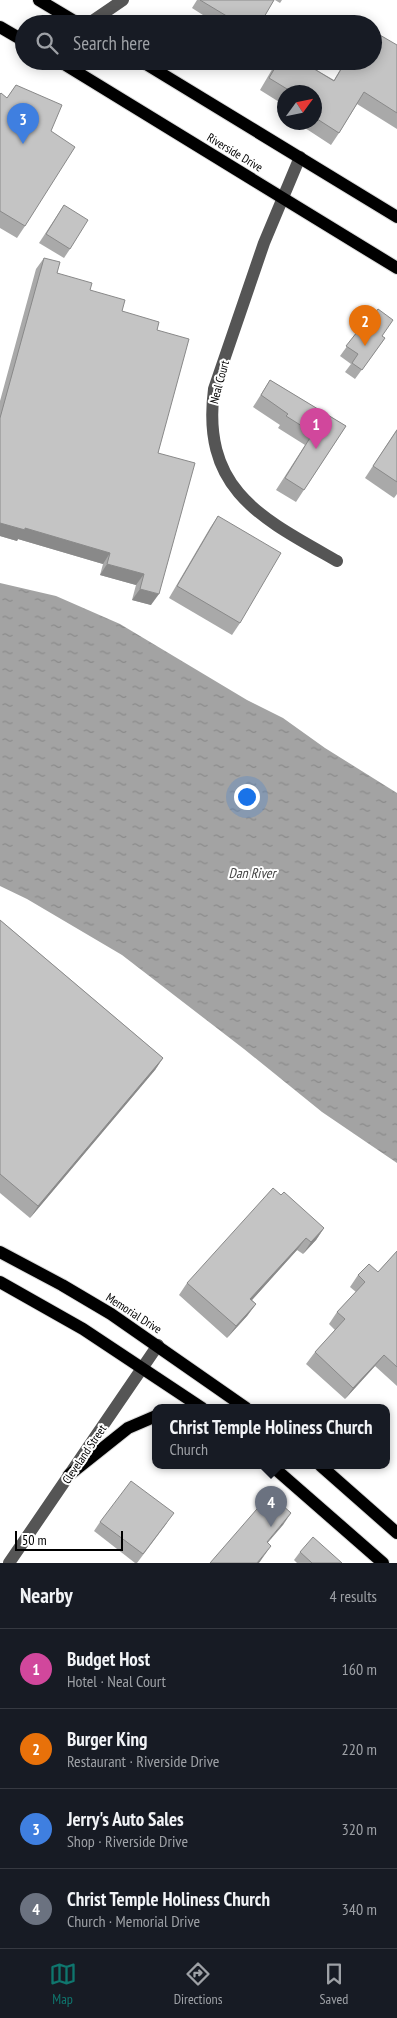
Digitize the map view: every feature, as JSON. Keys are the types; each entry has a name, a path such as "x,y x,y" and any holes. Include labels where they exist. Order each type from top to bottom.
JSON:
{"main road":[{"path":"38,0 64,15"},
{"path":"0,27 15,36"},
{"name":"Riverside Drive","path":"74,70 397,268"},
{"path":"156,70 397,216"},
{"name":"Memorial Drive","path":"0,1252 111,1314 240,1404"},
{"path":"0,1282 83,1329 196,1404"},
{"path":"69,1475 128,1428 152,1418"},
{"path":"275,1469 383,1563"},
{"path":"324,1469 397,1533"}],"street":[{"path":"101,15 123,0"},
{"name":"Neal Court","path":"300,157 249,284 214,389 212,432 216,452 226,476 242,498 292,535 338,561"},
{"name":"Cleveland Street","path":"9,1563 158,1345"}],"water":[{"name":"Dan River","path":"0,583 56,596 120,624 247,700 283,718 325,748 397,793 397,1163 322,1112 122,955 27,899 0,886"}],"building":[{"path":"200,0 274,0 265,15 225,15"},
{"path":"382,36 397,45 397,113 364,92 339,133 322,122 322,85 280,85 269,78 274,70 316,70 334,81 341,70 382,70"},
{"path":"16,85 62,105 51,131 75,147 25,226 0,211 0,94 7,98"},
{"path":"64,205 88,220 70,249 46,234"},
{"path":"44,258 60,262 57,273 92,283 90,290 125,300 122,311 159,322 157,330 189,339 158,453 195,463 159,594 140,589 144,574 107,564 110,553 25,528 25,530 0,523 0,418"},
{"path":"378,309 393,320 382,336 385,338 362,370 352,363 358,354 346,346 361,327 363,329"},
{"path":"270,380 346,426 304,490 285,478 313,433 286,416 288,414 261,395"},
{"path":"397,430 397,482 373,466"},
{"path":"218,516 281,553 240,623 177,586"},
{"path":"0,920 163,1058 38,1206 0,1174"},
{"path":"273,1188 281,1195 284,1192 324,1228 311,1242 306,1238 250,1299 256,1304 236,1326 187,1283"},
{"path":"397,1251 397,1367 384,1355 353,1388 315,1352 345,1319 337,1312 365,1282 358,1275 369,1264 378,1272"},
{"path":"131,1481 174,1513 143,1554 100,1522"},
{"path":"270,1494 291,1513 267,1542 271,1546 257,1563 210,1563"},
{"path":"313,1537 342,1563 312,1563 300,1552"}],"place":[{"name":"Jerry's Auto Sales","path":"23,144"},
{"name":"Burger King","path":"365,346"},
{"name":"Budget Host","path":"316,449"},
{"name":"Christ Temple Holiness Church","path":"271,1527"}]}
